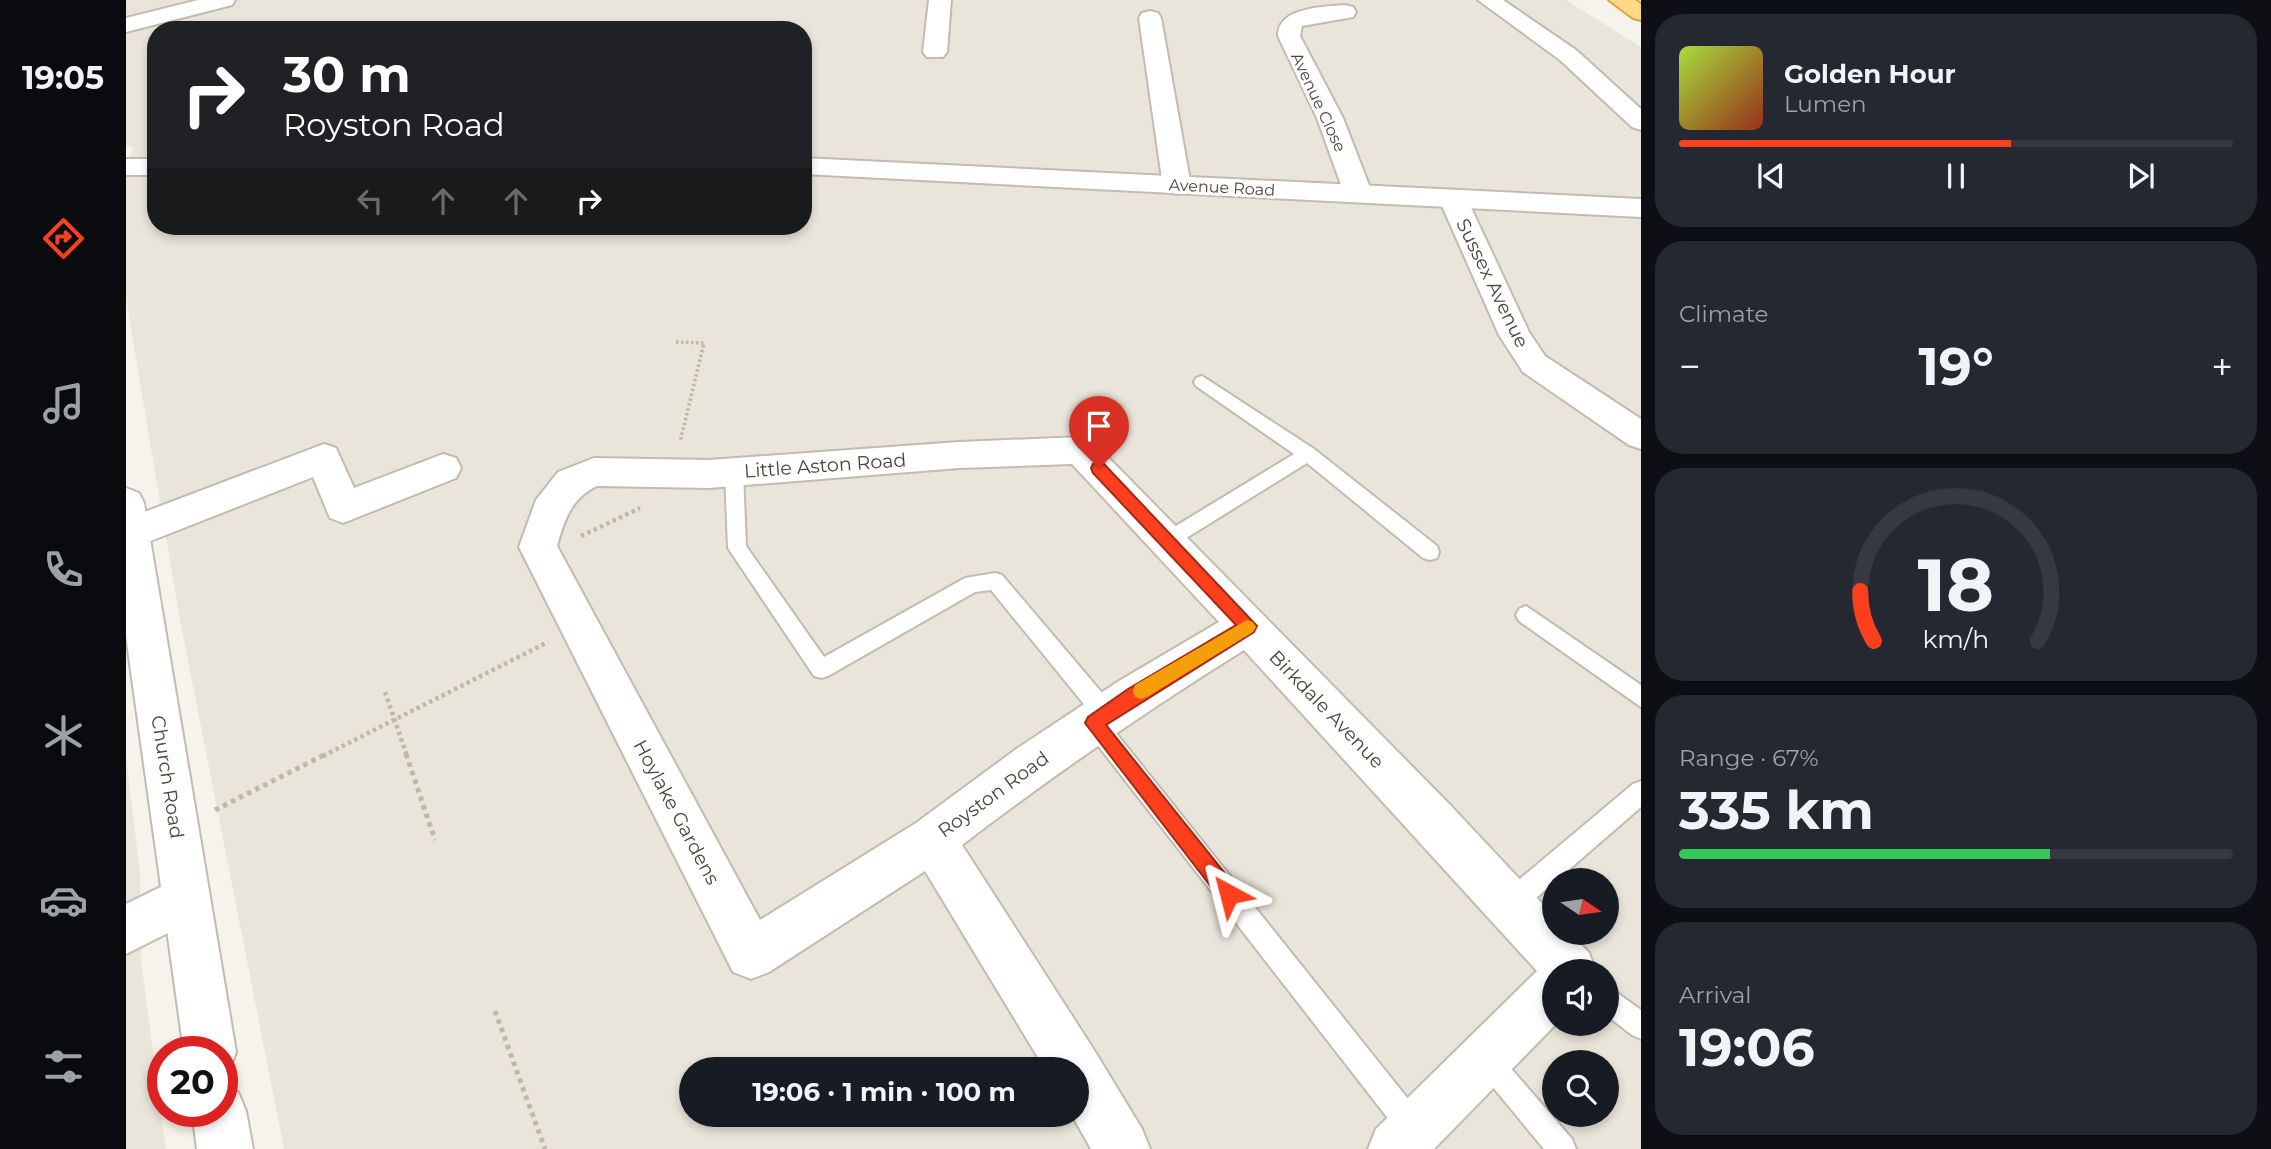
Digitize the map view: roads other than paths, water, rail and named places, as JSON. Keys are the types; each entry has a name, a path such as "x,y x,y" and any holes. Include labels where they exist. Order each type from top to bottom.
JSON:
{"highway":[{"path":"1620,0 1641,13"}],"street":[{"path":"126,25 224,0"},
{"path":"935,52 940,0"},
{"path":"1489,0 1568,55 1641,122"},
{"name":"Avenue Close","path":"1345,12 1319,14 1294,21 1289,28 1289,36 1329,118 1358,193"},
{"path":"1150,18 1177,186"},
{"name":"Avenue Road","path":"812,166 1641,208"},
{"path":"126,167 147,167"},
{"name":"Sussex Avenue","path":"1452,199 1515,335 1534,364 1641,436"},
{"name":"Little Aston Road","path":"543,555 538,547 549,510 571,482 594,472 734,472 959,455 1080,450"},
{"name":"Birkdale Avenue","path":"1080,450 1511,903 1558,959"},
{"path":"128,518 324,458 343,508 443,468"},
{"name":"Church Road","path":"128,518 207,1036"},
{"name":"Hoylake Gardens","path":"543,555 751,954 932,839"},
{"name":"Royston Road","path":"1068,1057 932,839 1031,765 1248,626"},
{"path":"126,930 186,899"},
{"path":"1406,1140 1486,1059 1542,1009"},
{"name":"Royston Road","path":"1089,1092 1122,1149"},
{"path":"222,1127 225,1149"}],"lane":[{"path":"1202,382 1308,454 1430,552"},
{"path":"1168,540 1308,454"},
{"path":"734,472 737,548 821,669 972,584 995,581 1100,719 1406,1140"},
{"path":"1526,615 1641,697"},
{"path":"1511,903 1641,792"},
{"path":"1619,1011 1641,1026"},
{"path":"1486,1059 1562,1149"}]}
